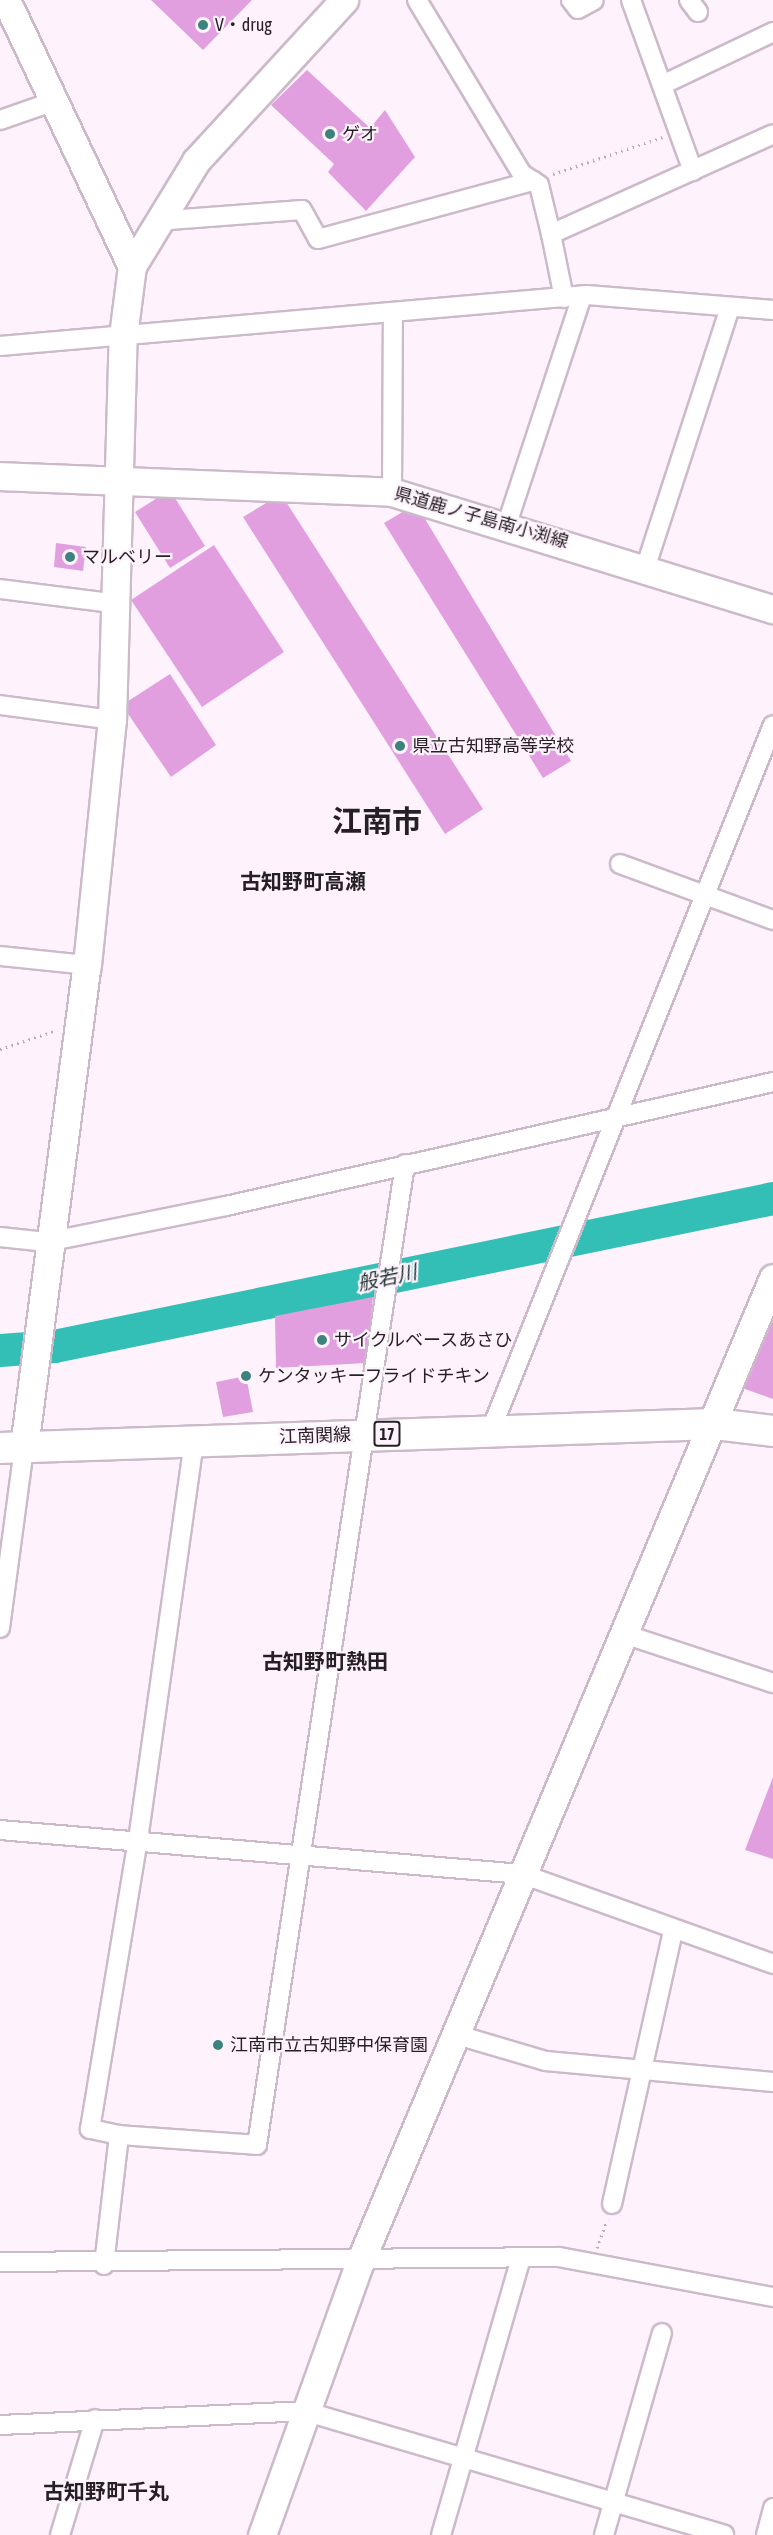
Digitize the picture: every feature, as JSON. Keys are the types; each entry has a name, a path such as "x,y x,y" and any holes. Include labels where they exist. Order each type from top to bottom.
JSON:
{"main road":[{"name":"江南関線","path":"12,1447 715,1424 773,1431"}],"street":[{"path":"0,1629 12,1447 47,1242 87,965 112,720 119,604 123,336 132,266 156,221 196,161 344,0"},
{"path":"417,0 522,174 539,185 551,234 573,297 507,524"},
{"path":"571,0 578,9 594,0"},
{"path":"631,0 693,171"},
{"path":"9,2 52,102 132,266"},
{"path":"662,85 773,32"},
{"path":"0,120 52,102"},
{"path":"551,234 773,134"},
{"path":"156,221 302,210 318,239 533,181"},
{"path":"0,346 573,297 773,310"},
{"path":"646,566 730,308"},
{"path":"392,492 393,314"},
{"name":"県道鹿ノ子島南小渕線","path":"0,477 392,492 646,566 773,609"},
{"path":"0,589 119,604"},
{"path":"0,705 112,720"},
{"path":"491,1430 613,1114 773,724"},
{"path":"620,864 773,921"},
{"path":"0,956 87,965"},
{"path":"0,1237 47,1242 405,1164 613,1114 773,1082"},
{"path":"194,1440 138,1840 90,2129 119,2135 257,2145 303,1854 405,1164"},
{"path":"262,2535 304,2411 360,2262 522,1874 627,1635 773,1278"},
{"path":"627,1635 773,1683"},
{"path":"0,1830 522,1874 673,1931 773,1964"},
{"path":"612,2204 673,1931"},
{"path":"454,2034 546,2061 643,2067 773,2082"},
{"path":"104,2265 119,2135"},
{"path":"441,2535 521,2258"},
{"path":"0,2262 104,2265 521,2258 592,2263 773,2297"},
{"path":"604,2535 662,2333"},
{"path":"0,2425 304,2411 724,2535"},
{"path":"60,2535 95,2419"},
{"path":"766,2535 773,2508"}],"path":[{"path":"533,181 679,132"},
{"path":"0,1049 78,1023"},
{"path":"592,2263 612,2204"}],"building":[{"name":"V・drug","path":"151,0 252,0 203,50"},
{"path":"307,70 370,128 385,110 415,157 366,211 328,172 334,164 271,105"},
{"path":"170,490 205,546 170,568 135,512"},
{"path":"281,494 483,809 445,834 243,517"},
{"path":"416,504 571,761 543,778 384,523"},
{"name":"マルベリー","path":"56,543 86,547 83,571 54,567"},
{"path":"214,545 284,652 202,707 131,600"},
{"path":"170,674 216,745 171,777 122,705"},
{"name":"サイクルベースあさひ","path":"373,1297 366,1363 276,1368 275,1316"},
{"path":"773,1308 773,1399 742,1388"},
{"path":"246,1376 253,1412 223,1417 216,1382"},
{"path":"773,1777 773,1859 745,1850"}],"waterway":[{"name":"般若川","path":"0,1350 54,1346 773,1198"}],"place":[{"name":"V・drug","path":"203,25"},
{"name":"ゲオ","path":"330,134"},
{"name":"マルベリー","path":"70,557"},
{"name":"県立古知野高等学校","path":"400,746"},
{"name":"サイクルベースあさひ","path":"322,1340"},
{"name":"ケンタッキーフライドチキン","path":"246,1376"},
{"name":"江南市立古知野中保育園","path":"218,2045"}],"district":[{"name":"江南市","path":"377,821"},
{"name":"古知野町高瀬","path":"303,881"},
{"name":"古知野町熱田","path":"325,1661"},
{"name":"古知野町千丸","path":"106,2491"}]}
